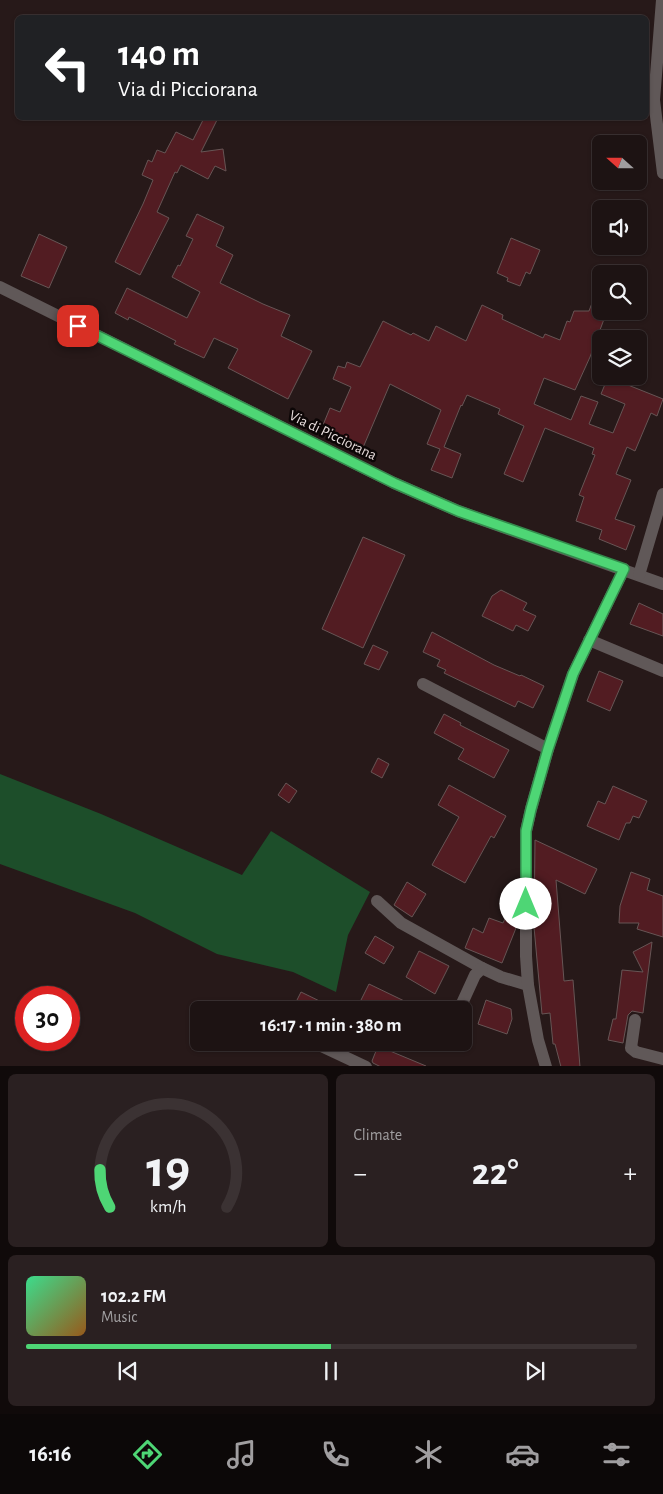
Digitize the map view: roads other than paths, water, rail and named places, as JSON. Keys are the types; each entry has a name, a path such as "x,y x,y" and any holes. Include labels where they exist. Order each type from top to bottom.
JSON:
{"street":[{"path":"662,0 654,100 663,173"},
{"name":"Via di Picciorana","path":"0,287 394,483 458,511 663,584"},
{"path":"639,575 663,494"},
{"path":"546,1066 538,1040 528,985 526,956 526,831 548,749 573,674 624,569"},
{"path":"589,640 663,671"},
{"path":"423,684 548,749"},
{"path":"377,901 401,923 482,968 501,977 528,985"},
{"path":"463,1001 475,975 482,968"},
{"path":"635,1020 631,1048 636,1052 663,1059"},
{"path":"333,1051 366,1066"}]}
